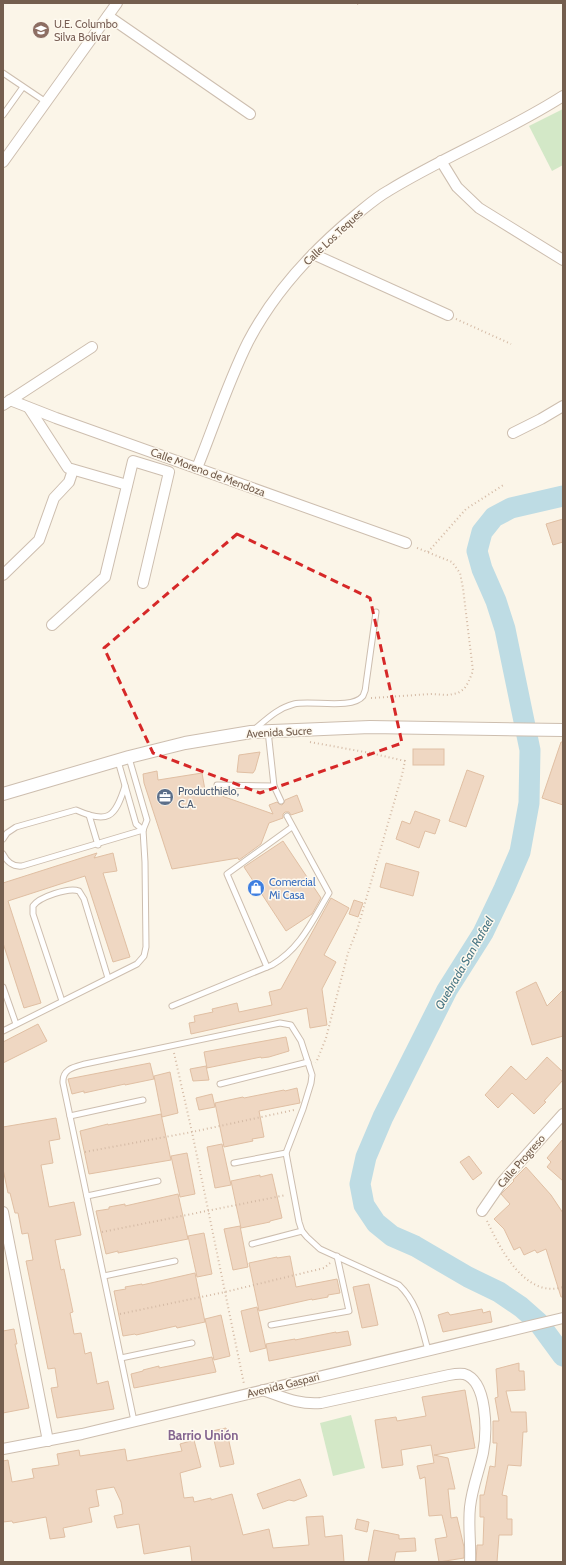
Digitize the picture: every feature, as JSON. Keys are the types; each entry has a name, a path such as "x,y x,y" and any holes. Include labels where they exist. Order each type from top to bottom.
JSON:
{"street":[{"path":"3,162 117,3"},
{"path":"108,16 250,114"},
{"name":"Calle Los Teques","path":"197,468 248,342 275,298 293,275 313,254 349,221 386,192 440,161 528,118 563,96"},
{"path":"440,161 457,187 479,208 563,260"},
{"path":"313,254 448,315"},
{"name":"Calle Moreno de Mendoza","path":"7,403 92,347"},
{"name":"Calle Moreno de Mendoza","path":"7,403 29,408 406,543"},
{"path":"513,433 563,406"},
{"path":"29,408 68,468 127,485"},
{"path":"52,625 105,577 132,461 169,472 143,583"},
{"path":"3,575 39,540 54,498 69,482 73,470"},
{"name":"Avenida Sucre","path":"3,794 123,758 185,743 251,732 370,727 558,730"},
{"name":"Calle Progreso","path":"482,1211 502,1182 563,1114"},
{"path":"3,1212 48,1441"},
{"name":"Avenida Gaspari","path":"3,1449 48,1441 246,1395 563,1318"},
{"path":"263,1390 302,1403 310,1404 321,1403 459,1373 472,1379 480,1392 484,1416 484,1432 483,1451 470,1508 470,1562"}],"lane":[{"path":"3,73 46,102"},
{"path":"3,115 23,87"},
{"path":"251,732 276,712 287,706 302,702 350,703 361,698 365,691 376,612"},
{"path":"268,731 274,786 280,801"},
{"path":"123,758 125,786 136,824 143,830"},
{"path":"3,1031 137,964 146,953 145,862 143,830 147,820 123,758"},
{"path":"217,785 274,786"},
{"path":"3,839 7,833 16,827 76,810 97,818 102,818 113,812 121,798 125,786"},
{"path":"89,815 98,845"},
{"path":"172,1006 267,967 280,960 294,949 303,937 329,893 287,816"},
{"path":"267,967 227,874 292,827"},
{"path":"3,854 10,863 18,867 98,845 143,830"},
{"path":"62,1001 32,914 33,906 40,899 67,890 79,891 84,899 108,978"},
{"path":"3,987 16,1024"},
{"path":"134,1421 62,1080 69,1069 85,1064 284,1022 291,1025 301,1041 312,1075 303,1108 286,1153 296,1214 302,1231 313,1244 399,1285 407,1292 417,1312 428,1350"},
{"path":"220,1084 308,1062"},
{"path":"70,1116 143,1100"},
{"path":"234,1163 286,1153"},
{"path":"87,1196 158,1181"},
{"path":"252,1244 302,1231"},
{"path":"271,1325 349,1311 337,1256"},
{"path":"104,1276 175,1261"},
{"path":"121,1358 192,1343"}],"path":[{"path":"448,315 511,344"},
{"path":"428,552 466,508 505,484"},
{"path":"361,698 449,695 458,693 464,689 473,671 460,573 452,562 406,543"},
{"path":"308,742 370,753 404,761 402,775 358,927 348,953 326,1038 312,1075"},
{"path":"173,1045 246,1395"},
{"path":"78,1154 192,1132 303,1108"},
{"path":"95,1234 293,1194"},
{"path":"482,1211 498,1244 520,1274 530,1282 547,1289 563,1287"},
{"path":"112,1316 225,1292 324,1268 337,1256"}],"highlighted area":[{"path":"237,534 370,598 402,743 260,793 153,753 104,648"}],"green space":[{"path":"563,109 563,165 552,171 529,126"},
{"path":"351,1415 365,1468 333,1476 320,1423"}],"building":[{"path":"563,519 563,542 553,545 546,524"},
{"path":"561,742 563,742 563,805 542,798"},
{"path":"413,749 444,749 444,765 413,765"},
{"path":"260,752 253,773 237,772 239,755"},
{"path":"467,770 484,776 466,827 449,821"},
{"path":"157,771 158,780 202,773 205,790 273,814 269,805 277,802 282,805 285,800 297,795 303,811 291,815 289,812 285,812 283,814 283,818 269,823 261,844 239,860 238,858 172,869 144,783 143,774"},
{"path":"415,811 440,820 435,834 425,831 419,848 396,839 402,821 410,824"},
{"path":"283,841 321,898 312,914 286,931 244,867"},
{"path":"97,853 94,858 113,853 117,871 103,873 130,957 113,962 85,876 8,901 41,1003 24,1008 3,943 3,883"},
{"path":"386,863 419,872 413,896 380,887"},
{"path":"331,898 349,908 324,955 336,962 322,989 327,1025 310,1028 307,1008 191,1034 189,1023 195,1022 194,1016 213,1012 212,1009 237,1003 239,1012 272,1005 269,992 281,989"},
{"path":"354,900 363,903 358,917 349,914"},
{"path":"536,982 547,1006 563,990 563,1036 532,1045 516,992"},
{"path":"38,1024 47,1041 3,1063 3,1042"},
{"path":"286,1037 289,1051 269,1057 261,1057 207,1068 204,1052"},
{"path":"547,1057 563,1072 563,1080 544,1101 546,1102 534,1114 512,1093 498,1108 485,1095 511,1066 526,1080"},
{"path":"150,1063 154,1079 72,1094 68,1079"},
{"path":"206,1066 209,1080 193,1081 190,1069"},
{"path":"170,1072 178,1113 162,1117 154,1076"},
{"path":"297,1088 300,1103 259,1111 264,1137 252,1139 253,1141 224,1147 215,1103"},
{"path":"212,1094 215,1107 199,1110 196,1098"},
{"path":"161,1114 171,1160 89,1174 80,1131"},
{"path":"56,1118 60,1139 49,1141 53,1163 41,1165 49,1207 74,1202 81,1235 55,1240 61,1270 64,1269 73,1312 70,1313 74,1334 81,1333 85,1354 91,1352 97,1384 108,1381 114,1409 57,1418 51,1388 58,1387 55,1368 48,1369 26,1261 33,1260 28,1233 22,1234 18,1213 15,1213 10,1193 8,1193 3,1169 3,1127"},
{"path":"563,1139 563,1181 547,1167 551,1162 547,1158"},
{"path":"222,1144 231,1185 215,1188 207,1147"},
{"path":"187,1153 195,1194 180,1197 171,1156"},
{"path":"469,1156 482,1173 473,1180 460,1162"},
{"path":"526,1167 551,1195 563,1213 563,1297 561,1297 546,1249 537,1253 535,1250 524,1255 520,1247 514,1250 504,1229 494,1219 510,1204 501,1194"},
{"path":"272,1174 282,1218 241,1228 231,1181"},
{"path":"178,1194 188,1239 106,1254 96,1211 109,1209 109,1207 125,1204 125,1206"},
{"path":"240,1226 248,1267 233,1270 224,1229"},
{"path":"204,1233 212,1274 197,1277 188,1236"},
{"path":"290,1256 296,1287 337,1279 340,1293 328,1295 328,1297 312,1299 259,1311 249,1263 277,1257"},
{"path":"195,1273 205,1322 177,1328 176,1326 136,1335 123,1336 114,1291 126,1289 125,1287 142,1285"},
{"path":"369,1284 378,1325 362,1328 353,1287"},
{"path":"257,1307 266,1348 250,1352 241,1311"},
{"path":"482,1309 483,1313 490,1311 492,1322 443,1332 438,1315 448,1312 450,1315"},
{"path":"221,1315 230,1356 214,1360 205,1319"},
{"path":"14,1329 17,1344 15,1344 29,1408 3,1413 3,1331"},
{"path":"348,1331 351,1345 269,1361 266,1344"},
{"path":"212,1357 216,1372 134,1388 131,1374 159,1366 159,1368"},
{"path":"519,1363 519,1371 524,1371 525,1390 506,1391 511,1412 526,1412 527,1432 523,1432 521,1466 508,1465 502,1495 507,1496 507,1519 512,1519 512,1535 499,1535 497,1562 476,1562 477,1545 483,1545 484,1517 480,1517 480,1495 484,1495 490,1466 495,1467 497,1443 493,1443 493,1421 499,1421 495,1398 498,1397 496,1369"},
{"path":"465,1390 475,1448 434,1455 448,1458 455,1489 448,1489 451,1518 457,1517 464,1547 464,1558 439,1562 435,1539 447,1537 446,1532 442,1515 429,1516 425,1477 420,1479 417,1466 434,1463 431,1445 401,1450 403,1465 382,1468 375,1420 396,1417 397,1421 426,1416 422,1397"},
{"path":"226,1428 234,1464 220,1467 212,1431"},
{"path":"194,1440 201,1467 180,1473 184,1498 193,1497 194,1502 211,1498 211,1500 232,1494 243,1535 269,1529 273,1548 309,1545 306,1517 323,1516 325,1537 342,1535 344,1562 192,1562 190,1546 144,1554 139,1524 117,1528 114,1516 123,1514 121,1502 114,1487 96,1490 99,1506 89,1508 92,1522 63,1528 65,1537 50,1539 46,1517 13,1523 12,1521 3,1522 3,1461 8,1460 12,1482 34,1478 32,1469 59,1465 57,1454 79,1450 80,1456 125,1449 127,1461 182,1451 180,1444"},
{"path":"300,1479 307,1496 294,1501 289,1500 263,1509 257,1494"},
{"path":"357,1519 369,1522 367,1532 355,1529"},
{"path":"374,1530 399,1535 399,1539 415,1538 416,1551 396,1552 394,1562 368,1562"}],"waterway":[{"name":"Quebrada San Rafael","path":"563,496 511,508 494,517 482,532 477,551 482,569 496,601 505,629 530,750 529,803 520,852 483,933 447,990 383,1117 366,1157 360,1184 364,1205 376,1223 392,1236 415,1246 468,1277 499,1292 521,1307 538,1322 563,1356"}],"place":[{"name":"U.E. Columbo Silva Bolívar","path":"41,30"},
{"name":"Producthielo, C.A.","path":"165,797"},
{"name":"Comercial Mi Casa","path":"256,888"}],"district":[{"name":"Barrio Unión","path":"203,1435"}]}
